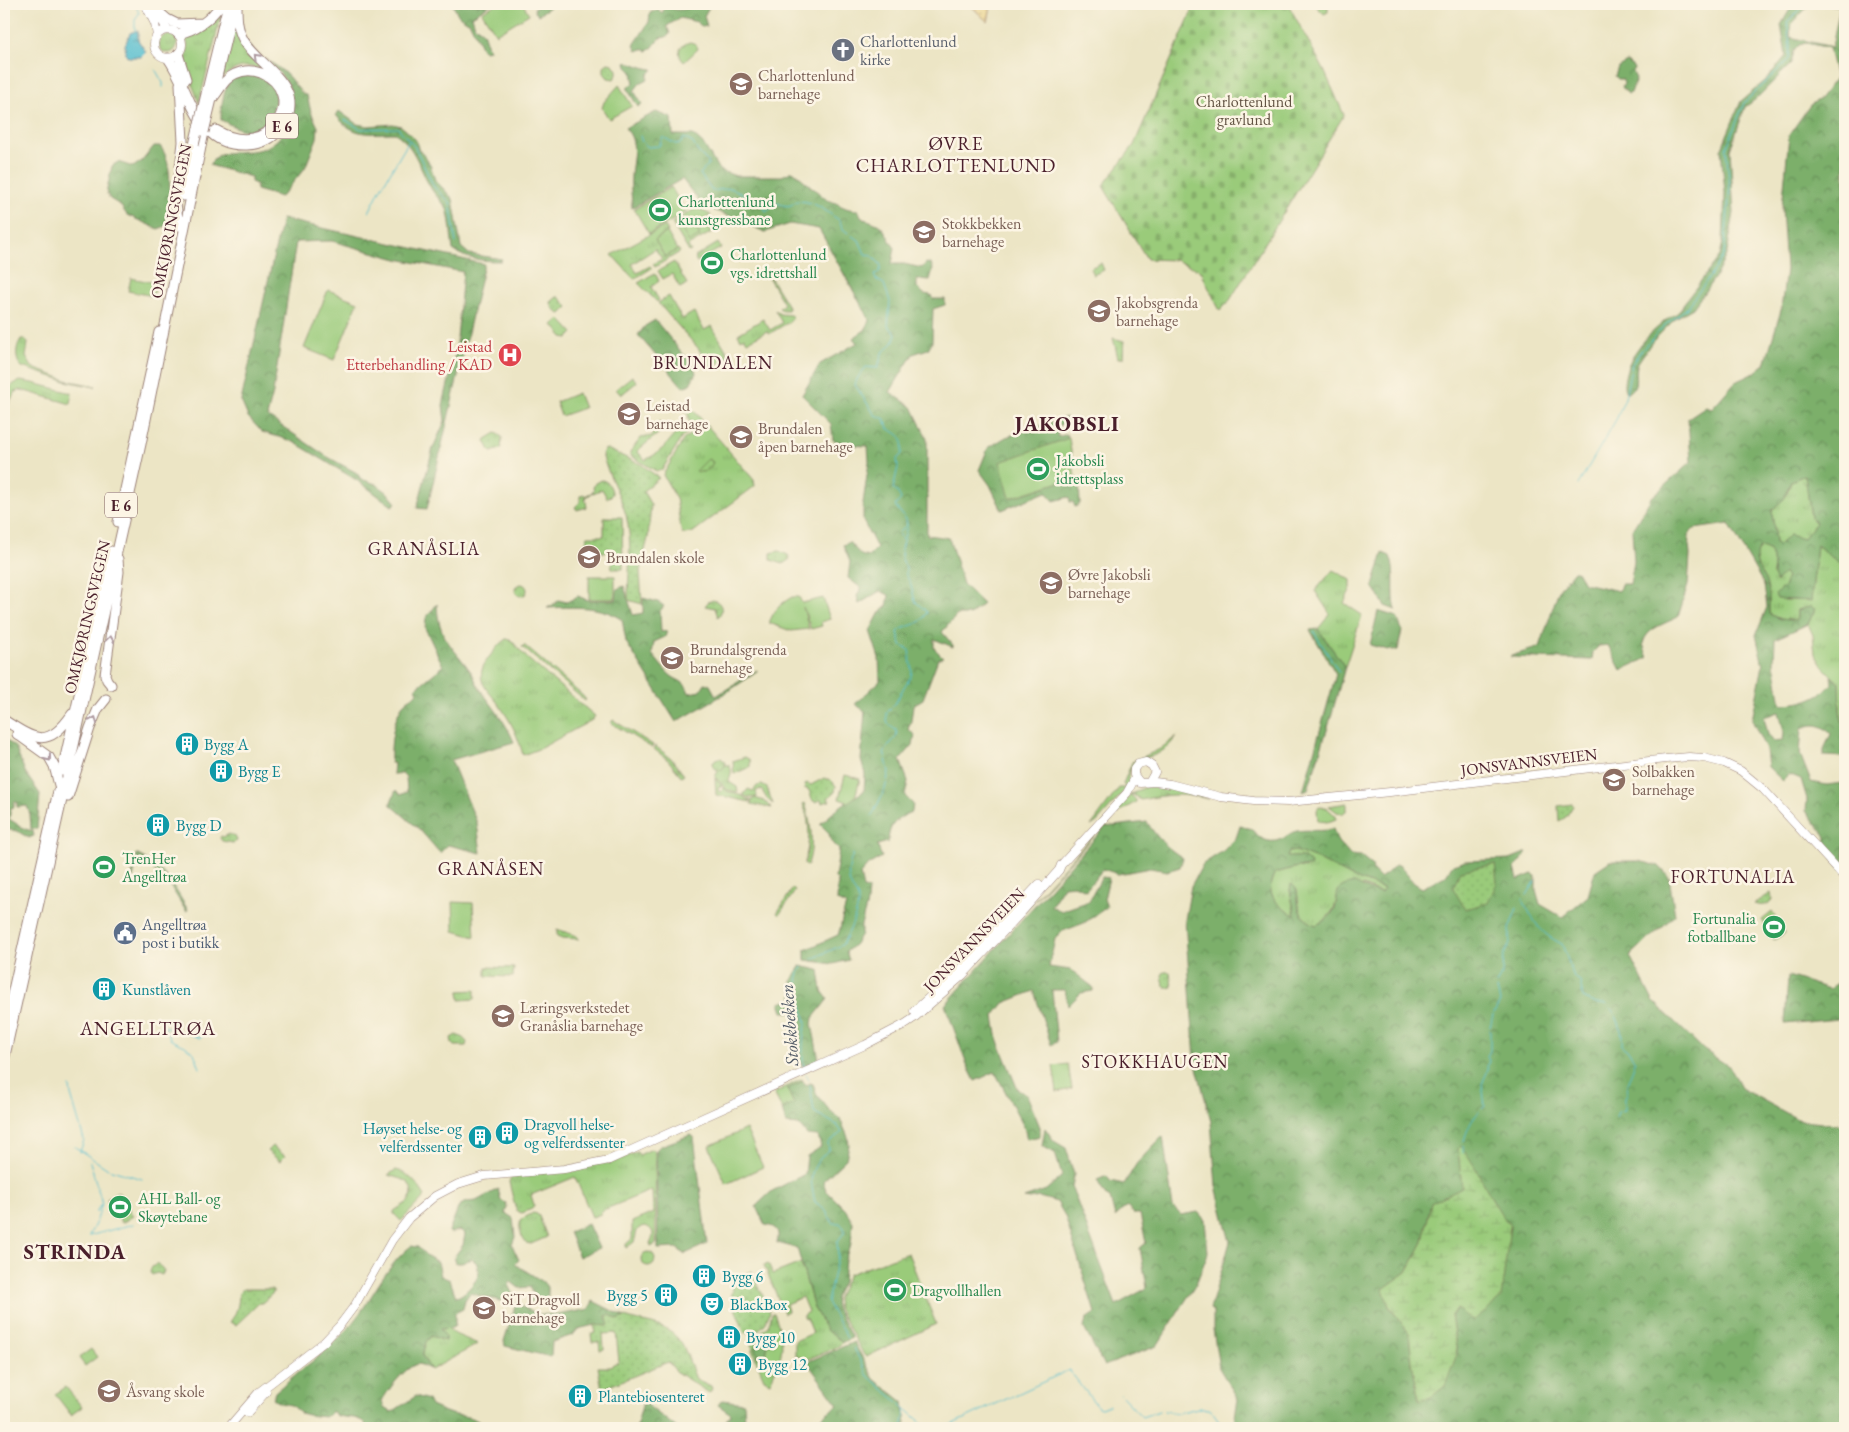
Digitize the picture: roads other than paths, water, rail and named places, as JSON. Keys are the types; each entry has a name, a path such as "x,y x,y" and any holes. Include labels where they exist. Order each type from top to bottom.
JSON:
{"highway":[{"path":"149,4 167,19 177,24 202,23"},
{"path":"178,34 198,28 212,16 221,4"},
{"name":"OMKJØRINGSVEGEN","path":"4,1030 151,366 179,226 228,4"},
{"name":"OMKJØRINGSVEGEN","path":"209,96 236,4"},
{"name":"E 6","path":"168,58 202,124 211,133 225,142 247,145 261,142 274,135 284,124 289,110 286,90 280,79 255,55 243,40 238,24 236,4"},
{"name":"E 6","path":"178,54 183,72 200,113 211,126 221,133 240,139 260,136 275,125 282,109 282,97 275,83 264,74 252,71 241,71 229,77 209,96"},
{"name":"E 6","path":"179,226 176,204 183,142 180,82"},
{"name":"OMKJØRINGSVEGEN","path":"4,1060 163,341 197,147"},
{"name":"E 6","path":"112,686 106,680 105,675 119,572 117,552"},
{"name":"E 6","path":"61,804 68,797 93,721 106,699"},
{"name":"E 6","path":"4,720 27,734 44,737 60,730 75,709"},
{"path":"4,726 45,753 54,766 59,785"}],"main road":[{"path":"149,4 168,30 178,34 180,37 182,46 178,54 168,58 160,55 156,50 155,41 158,36 168,30"},
{"path":"149,4 158,36"},
{"name":"JONSVANNSVEIEN","path":"1127,793 1146,782 1170,784 1221,797 1252,801 1288,802 1390,792 1666,758 1704,758 1731,766 1754,780 1845,878"},
{"path":"1140,763 1150,764 1154,772 1146,782 1135,778 1134,769 1140,763"},
{"name":"JONSVANNSVEIEN","path":"1154,772 1170,784"},
{"name":"JONSVANNSVEIEN","path":"228,1428 259,1392 324,1342 340,1325 355,1305 392,1240 409,1218 436,1196 458,1184 484,1176 564,1168 601,1160 645,1143 792,1078 873,1041 905,1024 930,1005 968,969 1127,793 1135,778"},
{"name":"JONSVANNSVEIEN","path":"234,1428 278,1377"}],"water":[{"path":"138,31 138,40 146,52 141,57 128,57 125,45 130,33"}],"waterway":[{"path":"135,4 139,13 135,20 135,31"},
{"path":"1578,485 1617,418 1625,398 1632,364 1640,352 1665,325 1687,308 1724,254 1730,187 1726,149 1744,103 1789,59 1790,45 1787,22 1805,4"},
{"path":"155,69 163,83 163,87"},
{"path":"345,120 361,129 398,128 415,147 434,187 450,202 456,243"},
{"name":"Stokkbekken","path":"640,136 642,142 648,147 659,146 663,137 675,144 681,143 684,138 693,143 698,152 708,162 708,165 700,174 712,191 730,188 752,200 765,198 767,201 764,208 766,211 776,203 787,206 798,201 804,201 820,207 839,220 843,229 848,233"},
{"path":"369,212 409,141"},
{"name":"Stokkbekken","path":"852,236 859,240 865,254 871,255 881,265 880,271 874,276 884,284 890,301 888,326 896,333 893,343 882,353 878,368 866,367 858,377 855,385 875,415 885,419 888,428 902,440 902,454 897,459 898,467 893,489 901,499 895,506 906,519 907,526 901,549 902,559 915,601 927,612 921,621 898,632 901,645 909,650 912,671 895,704 887,712 888,723 896,730 897,736 884,751 889,772 885,789 872,816"},
{"name":"Stokkbekken","path":"902,540 898,533 907,525"},
{"path":"1314,632 1339,672"},
{"name":"Stokkbekken","path":"812,959 842,945 853,922 858,903 858,897 849,880 849,866 853,854"},
{"path":"1527,895 1535,882"},
{"path":"1524,902 1531,916 1543,932 1562,944 1574,977 1580,981 1583,998 1596,1004 1606,1004"},
{"path":"1496,984 1503,972 1504,954 1510,944 1509,929 1517,908"},
{"name":"Stokkbekken","path":"802,967 798,974 797,989 806,1025 803,1045 804,1068"},
{"path":"1494,1013 1500,1002 1497,989"},
{"path":"1609,1006 1619,1024 1622,1034 1622,1045 1628,1050 1635,1062 1627,1086 1625,1110 1618,1112 1616,1117"},
{"path":"1490,1027 1493,1015"},
{"path":"163,1026 200,1038 210,1031"},
{"path":"164,1027 171,1040 185,1046 194,1053 200,1068"},
{"path":"1482,1109 1485,1106 1482,1084 1488,1070 1489,1061 1487,1056 1490,1051 1490,1030"},
{"name":"Stokkbekken","path":"806,1074 809,1080"},
{"name":"Stokkbekken","path":"810,1085 814,1112 837,1125 842,1132 828,1143 829,1149 814,1168 812,1186 815,1202 824,1208 833,1223 840,1223 844,1228 844,1233 837,1242 838,1255 827,1302 847,1338"},
{"path":"70,1087 84,1140 80,1152"},
{"path":"1464,1141 1470,1125 1479,1112"},
{"path":"1463,1146 1463,1153"},
{"path":"75,1147 108,1169 142,1179"},
{"path":"90,1162 102,1203 97,1220 89,1236 133,1224"},
{"path":"96,1212 101,1204"},
{"path":"854,1348 868,1376 906,1409 902,1428"},
{"path":"944,1428 1069,1370 1098,1407 1101,1408 1109,1405"},
{"path":"1121,1395 1142,1417 1159,1411"},
{"path":"1164,1411 1177,1413 1198,1408 1209,1409 1224,1428"},
{"path":"907,1410 925,1428"},
{"path":"1226,1428 1240,1428"}],"place":[{"name":"Charlottenlund kirke","path":"843,50"},
{"name":"Charlottenlund barnehage","path":"741,84"},
{"name":"Charlottenlund kunstgressbane","path":"660,210"},
{"name":"Stokkbekken barnehage","path":"924,232"},
{"name":"Charlottenlund vgs. idrettshall","path":"712,263"},
{"name":"Jakobsgrenda barnehage","path":"1099,311"},
{"name":"Leistad Etterbehandling / KAD","path":"510,355"},
{"name":"Leistad barnehage","path":"629,414"},
{"name":"Brundalen åpen barnehage","path":"741,437"},
{"name":"Jakobsli idrettsplass","path":"1038,469"},
{"name":"Brundalen skole","path":"589,557"},
{"name":"Øvre Jakobsli barnehage","path":"1051,583"},
{"name":"Brundalsgrenda barnehage","path":"672,658"},
{"name":"Bygg A","path":"187,744"},
{"name":"Bygg E","path":"221,771"},
{"name":"Solbakken barnehage","path":"1614,780"},
{"name":"Bygg D","path":"158,825"},
{"name":"TrenHer Angelltrøa","path":"104,867"},
{"name":"Fortunalia fotballbane","path":"1774,927"},
{"name":"Angelltrøa post i butikk","path":"125,933"},
{"name":"Kunstlåven","path":"104,989"},
{"name":"Læringsverkstedet Granåslia barnehage","path":"503,1016"},
{"name":"Dragvoll helse- og velferdssenter","path":"507,1133"},
{"name":"Høyset helse- og velferdssenter","path":"480,1137"},
{"name":"AHL Ball- og Skøytebane","path":"120,1207"},
{"name":"Bygg 6","path":"704,1276"},
{"name":"Dragvollhallen","path":"895,1290"},
{"name":"Bygg 5","path":"666,1295"},
{"name":"BlackBox","path":"712,1304"},
{"name":"SiT Dragvoll barnehage","path":"484,1308"},
{"name":"Bygg 10","path":"729,1337"},
{"name":"Bygg 12","path":"740,1364"},
{"name":"Åsvang skole","path":"109,1391"},
{"name":"Plantebiosenteret","path":"580,1396"}],"district":[{"name":"ØVRE CHARLOTTENLUND","path":"956,154"},
{"name":"BRUNDALEN","path":"713,362"},
{"name":"JAKOBSLI","path":"1067,423"},
{"name":"GRANÅSLIA","path":"424,548"},
{"name":"GRANÅSEN","path":"491,868"},
{"name":"FORTUNALIA","path":"1733,876"},
{"name":"ANGELLTRØA","path":"148,1028"},
{"name":"STOKKHAUGEN","path":"1155,1061"},
{"name":"STRINDA","path":"75,1251"}],"park label":[{"name":"Charlottenlund gravlund","path":"1244,110"}]}
